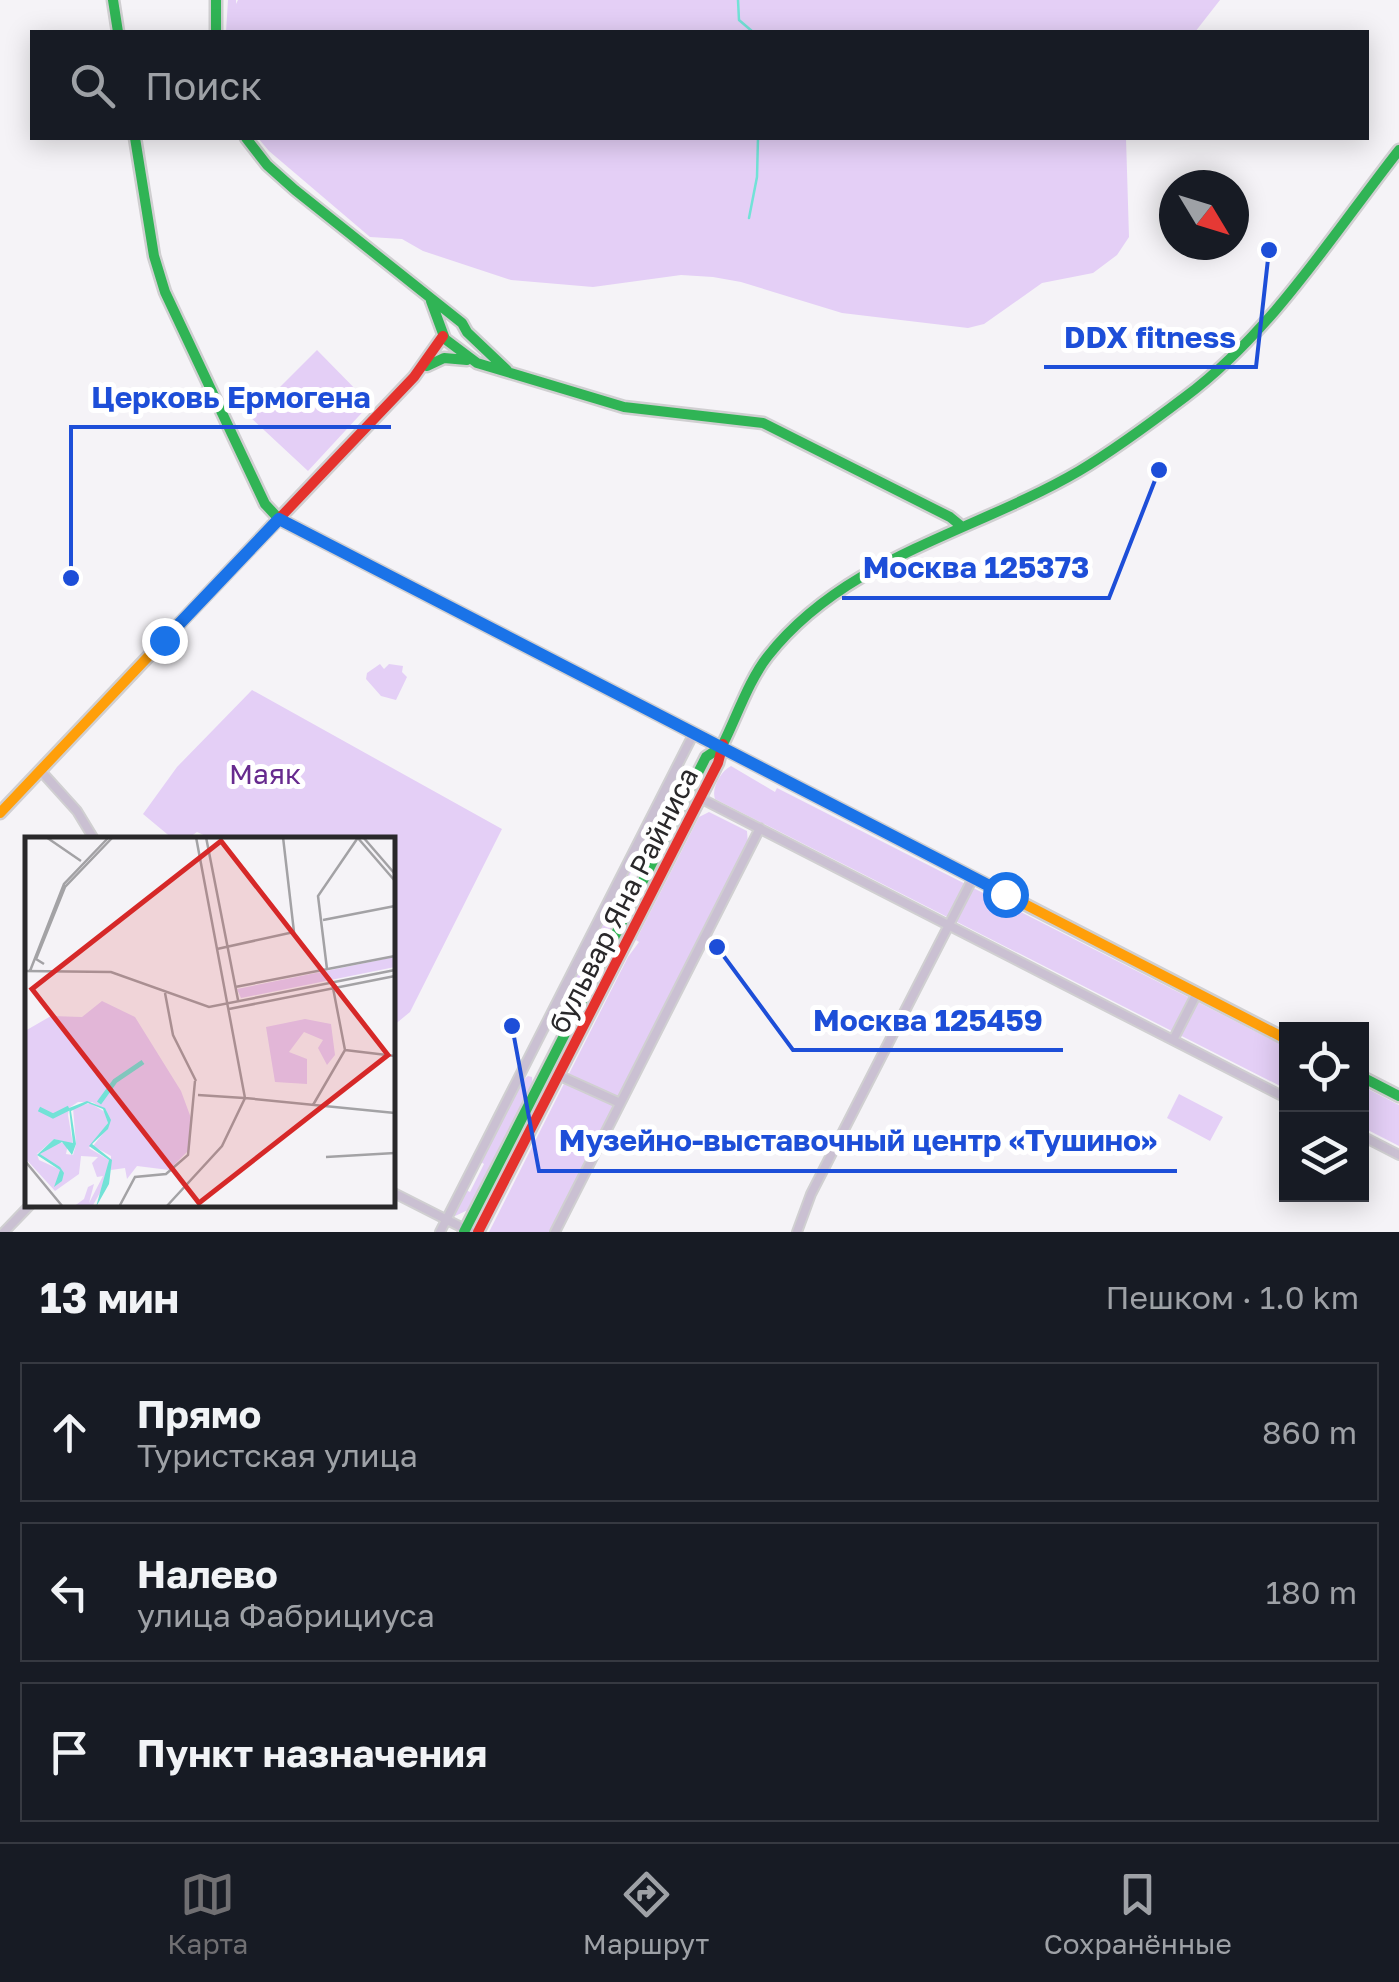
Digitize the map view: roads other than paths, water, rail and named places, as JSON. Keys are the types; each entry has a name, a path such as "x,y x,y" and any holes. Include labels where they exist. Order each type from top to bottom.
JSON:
{"main road":[{"path":"114,0 118,30"},
{"path":"216,0 216,30"},
{"path":"135,140 154,256 164,292 265,504 279,519 1279,1034"},
{"path":"248,140 267,165 295,190 430,302 464,325 466,332 508,371"},
{"name":"бульвар Яна Райниса","path":"470,1231 558,1076 718,763 721,747 766,658 794,628 862,574 1093,463 1214,373 1271,315 1399,150"},
{"path":"430,302 447,338 478,362"},
{"path":"428,366 447,338 449,322 456,320"},
{"path":"447,338 461,342 466,332"},
{"path":"0,812 447,338"},
{"path":"414,377 449,358 478,362 624,407 763,422 961,526"},
{"name":"бульвар Яна Райниса","path":"470,1231 542,1079 706,756 721,747"},
{"path":"1369,1081 1399,1096"}],"street":[{"path":"440,1232 695,731"},
{"path":"40,770 78,811 92,837"},
{"path":"700,798 1279,1094"},
{"path":"555,1232 760,828"},
{"path":"797,1232 808,1200 973,878"},
{"path":"1172,1040 1197,993"},
{"path":"554,1011 572,1020"},
{"path":"524,1070 542,1079"},
{"path":"558,1076 620,1103"},
{"path":"1369,1140 1399,1155"},
{"path":"395,1194 470,1231"},
{"path":"4,1232 28,1207"}],"waterway":[{"path":"738,0 739,20 751,30"},
{"path":"749,218 757,177 758,140"}],"place":[{"name":"DDX fitness","path":"1269,250"},
{"name":"Москва 125373","path":"1159,470"},
{"name":"Церковь Ермогена","path":"71,578"},
{"name":"Москва 125459","path":"717,947"},
{"name":"Музейно-выставочный центр «Тушино»","path":"512,1026"}],"park label":[{"name":"Маяк","path":"265,773"}]}
